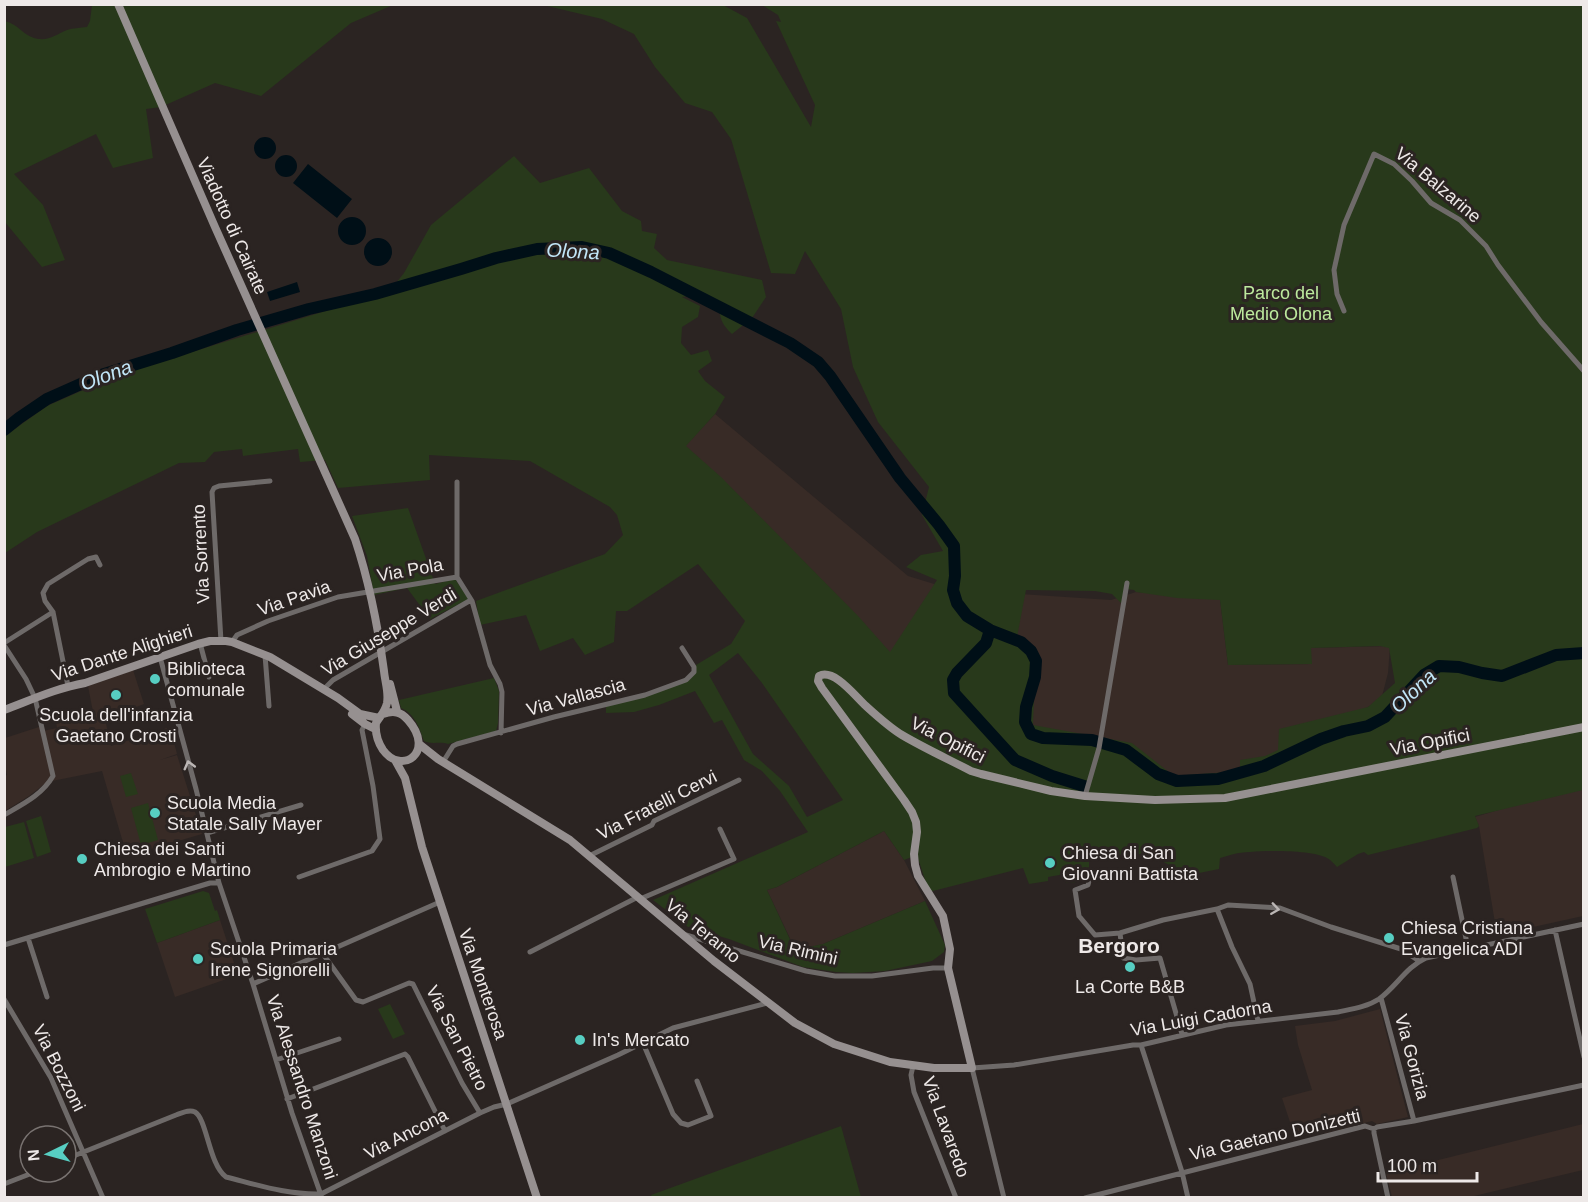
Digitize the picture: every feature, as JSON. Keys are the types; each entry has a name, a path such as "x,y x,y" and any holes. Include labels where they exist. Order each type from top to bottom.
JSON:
{"street":[{"name":"Viadotto di Cairate","path":"117,4 355,539 370,593 382,655"},
{"name":"Via Balzarine","path":"1344,311 1337,294 1334,270 1344,225 1374,154 1394,164 1413,181 1431,203 1460,220 1486,246 1498,266 1541,322 1584,371"},
{"name":"Via Sorrento","path":"220,640 212,492 219,486 270,481"},
{"path":"457,482 457,577 471,600 490,665 498,678 502,692 501,733"},
{"path":"68,686 53,612 45,601 43,593 48,584 88,559 96,557 100,565"},
{"name":"Via Pola","path":"370,593 457,577"},
{"path":"1085,796 1102,735 1127,583"},
{"name":"Via Pavia","path":"232,642 237,635 268,621 339,597 370,593"},
{"name":"Via Giuseppe Verdi","path":"324,690 333,680 382,655 471,600"},
{"path":"4,815 41,792 48,786 53,776 35,698 4,644 53,612"},
{"name":"Via Dante Alighieri","path":"4,710 68,686 85,683 200,643 220,640 232,642 265,655 360,714 381,716"},
{"path":"200,643 209,677"},
{"name":"Via Vallascia","path":"441,760 453,746 554,717 645,695 686,680 694,672 694,667 682,648"},
{"path":"265,655 269,706"},
{"path":"382,655 388,670 397,711"},
{"path":"381,716 390,711 397,711 405,716 417,734 419,750 416,755 406,760 395,760 380,745 375,729 387,701 382,655"},
{"name":"Via Alessandro Manzoni","path":"160,657 219,883 253,984 287,1099 321,1196"},
{"name":"Via Opifici","path":"972,1068 948,968 950,949 943,916 918,876 915,865 916,822 912,813 822,688 818,681 819,676 824,673 831,674 839,680 900,734 971,771 1052,791 1085,796 1155,800 1225,798 1584,727"},
{"name":"Via Dante Alighieri","path":"344,703 365,724 375,729"},
{"path":"299,877 372,851 380,839 362,730 365,724"},
{"name":"Via Teramo","path":"419,744 570,840 767,1003 795,1023 834,1044 866,1055 913,1066 972,1068"},
{"name":"Via Teramo","path":"416,755 427,755 441,760"},
{"name":"Via Monterosa","path":"395,760 405,778 422,847 537,1197"},
{"name":"Via Monterosa","path":"405,778 406,760"},
{"name":"Via Fratelli Cervi","path":"589,856 652,825 654,821 739,780"},
{"path":"207,833 301,805"},
{"path":"530,952 639,898 734,859 720,828"},
{"path":"1090,877 1088,885 1075,890 1079,916 1095,934 1120,933 1228,905 1280,908 1401,949 1419,961 1468,948 1584,924"},
{"path":"1453,877 1468,948"},
{"path":"4,945 210,883 219,883"},
{"path":"253,984 440,902"},
{"path":"1217,909 1250,984 1258,1021"},
{"path":"1555,930 1584,1057"},
{"name":"Via Rimini","path":"681,933 806,971 835,976 872,976 948,968"},
{"path":"1120,933 1123,958 1136,960 1160,958 1182,1034"},
{"path":"28,938 47,997"},
{"name":"Via San Pietro","path":"323,954 356,1000 363,1002 409,983 413,984 462,1083 480,1113"},
{"name":"Via Luigi Cadorna","path":"972,1068 1014,1065 1141,1045 1226,1025 1338,1012 1370,1004 1381,998 1419,961"},
{"name":"Via Gorizia","path":"1374,1129 1413,1121 1381,998"},
{"name":"Via Bozzoni","path":"4,999 51,1078 103,1197"},
{"name":"Via Ancona","path":"321,1196 480,1113 507,1104 673,1028 767,1003"},
{"path":"276,1060 339,1039"},
{"path":"643,1043 673,1114 681,1123 688,1125 711,1116 697,1081"},
{"path":"1141,1045 1188,1197"},
{"path":"287,1099 405,1054 445,1131"},
{"name":"Via Lavaredo","path":"913,1066 911,1075 914,1092 956,1197"},
{"path":"972,1068 1004,1197"},
{"path":"1413,1121 1584,1085"},
{"path":"78,1154 176,1115 193,1111 197,1114 203,1127 217,1166 226,1177 284,1192 321,1196"},
{"name":"Via Gaetano Donizetti","path":"1085,1197 1365,1126 1374,1129"},
{"path":"1374,1129 1388,1197"},
{"path":"4,1184 18,1179"}],"shaded area":[{"path":"265,137 273,140 276,148 273,156 265,159 257,156 254,148 257,140"},
{"path":"286,155 294,158 297,166 294,174 286,177 278,174 275,166 278,158"},
{"path":"308,164 352,199 337,218 293,183"},
{"path":"352,217 362,221 366,231 362,241 352,245 342,241 338,231 342,221"},
{"path":"378,238 388,242 392,252 388,262 378,266 368,262 364,252 368,242"},
{"path":"297,282 300,292 270,301 267,292"},
{"path":"715,414 908,576 944,587 1020,594 1111,600 1136,592 1220,599 1228,665 1311,664 1310,648 1390,646 1388,673 1381,700 1278,754 1240,771 1172,778 959,744 685,446"},
{"path":"133,670 144,704 105,719 111,746 170,727 177,754 160,760 177,755 202,834 127,856 102,771 47,782 5,811 5,776 7,775 5,738 42,726 43,731 57,728 56,722 93,712 88,686"},
{"path":"1583,782 1583,916 1497,935 1479,826 1475,817"},
{"path":"884,831 904,860 925,901 823,944 796,951 767,890 777,887"},
{"name":"Scuola Primaria Irene Signorelli","path":"220,920 238,975 175,997 157,943"},
{"path":"1380,1009 1408,1117 1377,1124 1372,1121 1325,1133 1323,1131 1295,1137 1282,1098 1312,1090 1298,1045 1295,1026 1335,1021"},
{"path":"1583,1124 1583,1170 1470,1197 1392,1197 1386,1173"}],"green space":[{"path":"92,5 393,5 351,23 261,96 215,83 161,107 146,109 153,158 113,168 96,134 14,174 43,205 65,260 42,267 5,222 5,21 34,38 47,39 67,30 87,27"},
{"name":"Parco del Medio Olona","path":"543,5 723,5 747,18 811,127 815,105 776,21 781,22 778,15 762,5 1583,5 1583,790 1475,816 1479,826 1477,828 1368,855 1364,852 1337,867 1327,858 1308,853 1254,852 1220,858 1219,869 1189,875 1148,854 1089,854 1089,881 1066,883 1065,874 1048,877 1048,881 1029,884 1023,868 929,892 917,855 904,860 884,831 777,887 767,890 795,950 823,944 925,901 945,945 944,952 932,961 885,971 836,972 803,967 729,939 688,927 653,900 808,832 780,791 762,771 744,760 722,720 714,723 695,691 634,712 606,713 606,706 645,697 696,673 696,665 731,644 745,621 698,564 627,611 616,611 614,642 585,655 573,638 540,651 526,615 480,625 476,601 605,554 623,535 617,515 610,507 530,461 429,455 430,480 338,488 325,460 300,462 298,449 243,456 242,449 214,452 205,462 179,463 37,532 5,553 5,436 47,406 120,374 388,293 404,273 431,225 514,156 540,183 589,168 622,211 641,221 642,231 657,234 654,248 667,260 762,280 766,297 752,318 732,334 725,327 719,304 701,294 682,297 700,306 698,317 682,327 681,343 691,355 708,350 712,361 698,371 705,381 725,397 715,414 686,446 721,477 859,617 890,652 937,580 906,567 921,555 943,551 922,515 929,487 878,422 853,367 841,309 805,251 795,274 771,273 731,139 712,112 685,103 655,67 634,34 602,19","holes":["1126,589 1177,598 1220,600 1228,665 1312,664 1311,648 1380,646 1389,648 1395,683 1368,707 1279,729 1278,750 1265,756 1240,760 1240,767 1228,772 1174,776 1132,743 1033,725 1036,648 1017,637 1026,590 1095,591 1112,594 1123,605","738,653 762,683 843,800 807,817 789,786 753,754 709,675"]},
{"path":"408,508 435,584 455,579 469,599 430,619 407,588 374,595 367,556 352,516"},
{"path":"494,678 499,691 496,731 448,744 427,742 424,741 413,717 401,708 399,700"},
{"path":"131,773 138,794 126,797 120,776"},
{"path":"148,803 158,840 141,845 131,808"},
{"path":"41,816 51,852 37,857 26,821"},
{"path":"24,822 34,858 5,867 5,827"},
{"path":"203,891 209,893 220,920 157,943 145,909"},
{"path":"390,1004 405,1034 393,1039 378,1009"},
{"path":"841,1126 861,1197 652,1197 651,1195"}],"waterway":[{"name":"Olona","path":"4,430 47,399 101,375 237,330 309,309 375,294 496,258 537,249 582,247 609,253 651,272 790,343 818,362 900,478 954,546 953,590 957,603 967,616 990,630 1021,642 1031,651 1036,661 1035,677 1026,707 1025,722 1031,734 1043,738 1092,740 1126,750 1158,774 1177,781 1218,779 1264,766 1321,739 1368,726 1385,717 1424,675 1439,666 1459,667 1502,676 1556,655 1584,653"},
{"name":"Olona","path":"990,630 986,643 957,673 953,680 954,693 1015,760 1052,776 1084,786"}],"place":[{"name":"Biblioteca comunale","path":"155,679"},
{"name":"Scuola dell'infanzia Gaetano Crosti","path":"116,695"},
{"name":"Scuola Media Statale Sally Mayer","path":"155,813"},
{"name":"Chiesa dei Santi Ambrogio e Martino","path":"82,859"},
{"name":"Chiesa di San Giovanni Battista","path":"1050,863"},
{"name":"Chiesa Cristiana Evangelica ADI","path":"1389,938"},
{"name":"Scuola Primaria Irene Signorelli","path":"198,959"},
{"name":"La Corte B&B","path":"1130,967"},
{"name":"In's Mercato","path":"580,1040"}],"district":[{"name":"Bergoro","path":"1119,945"}]}
